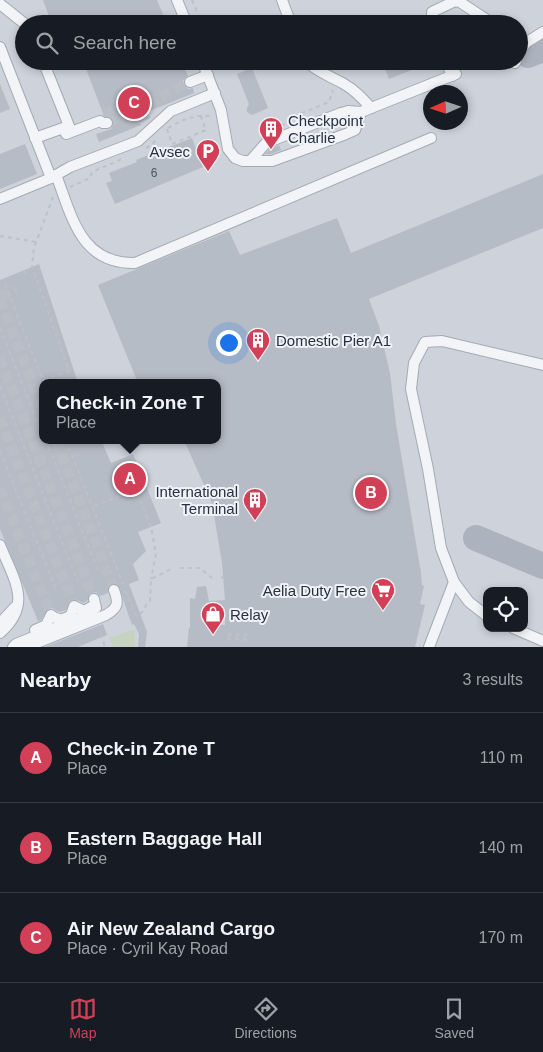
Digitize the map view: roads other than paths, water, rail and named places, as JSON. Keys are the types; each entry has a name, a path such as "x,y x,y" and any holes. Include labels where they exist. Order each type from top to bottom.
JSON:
{"street":[{"path":"177,0 183,15"},
{"path":"282,0 288,15"},
{"path":"432,15 432,12 455,1 460,2 480,15"},
{"path":"0,4 15,16"},
{"path":"528,42 543,32"},
{"path":"0,47 36,138 63,191 78,232 86,243 106,258 116,262 135,263 431,138"},
{"path":"46,70 68,126 66,134 104,119"},
{"path":"206,70 221,110 228,149 231,154 247,161 272,161 346,134 355,130 366,110"},
{"path":"316,70 346,85 359,96 366,110"},
{"path":"247,161 266,143 341,113 366,110 454,75 451,70"},
{"path":"190,82 208,75"},
{"path":"0,199 54,176 70,167 138,141 172,111 215,93"},
{"path":"36,138 68,126"},
{"path":"483,613 469,602 454,582 441,548 428,469 411,390 414,363 425,342 442,340 543,364"},
{"path":"0,546 17,588 20,603 17,624 0,639"},
{"path":"428,647 454,582"},
{"path":"13,647 113,611 118,605 114,590"},
{"path":"94,599 96,608 87,615 25,644 31,631 48,623 51,615 58,620 64,619 72,615 74,606 81,610 87,610 92,606 94,599"},
{"path":"0,616 11,606 20,603"},
{"path":"0,623 20,603"},
{"path":"0,634 11,624 20,603"},
{"path":"522,632 543,641"}],"tunnel":[{"path":"107,123 190,82"},
{"path":"103,113 145,98"},
{"path":"0,294 6,295 16,290"},
{"path":"0,300 39,399"},
{"path":"0,358 94,599"},
{"path":"0,418 74,606"},
{"path":"58,444 114,590"},
{"path":"0,488 51,615"}],"place":[{"name":"Air New Zealand Cargo","path":"134,103"},
{"name":"Checkpoint Charlie","path":"271,150"},
{"name":"Avsec","path":"208,172"},
{"name":"Domestic Pier A1","path":"258,361"},
{"name":"Check-in Zone T","path":"130,479"},
{"name":"Eastern Baggage Hall","path":"371,493"},
{"name":"International Terminal","path":"255,521"},
{"name":"Aelia Duty Free","path":"383,611"},
{"name":"Relay","path":"213,635"}]}
